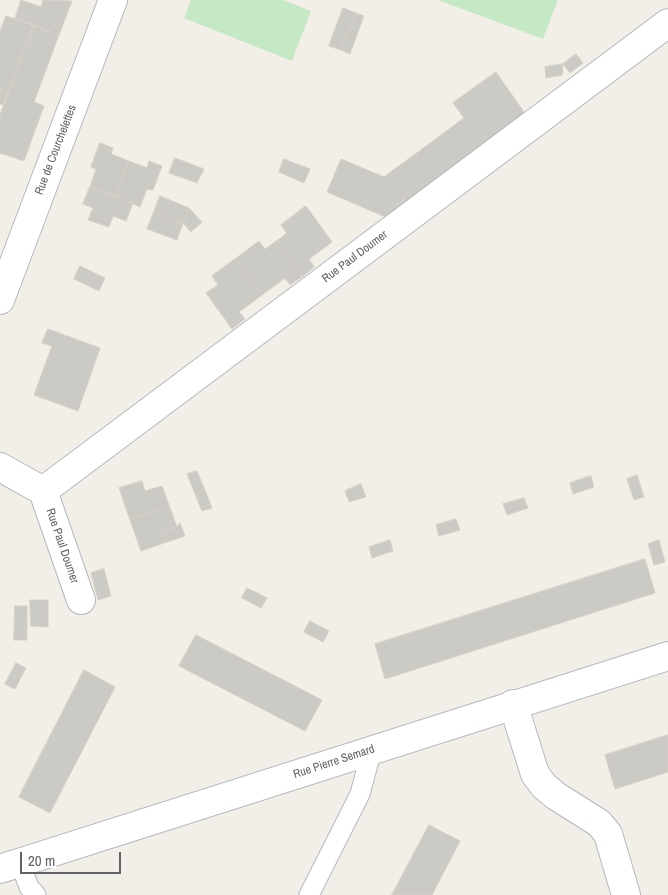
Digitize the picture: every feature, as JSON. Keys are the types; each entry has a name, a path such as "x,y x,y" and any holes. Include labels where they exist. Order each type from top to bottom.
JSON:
{"street":[{"name":"Rue de Courchelettes","path":"0,300 113,0"},
{"name":"Rue Paul Doumer","path":"81,600 43,491 668,23"},
{"path":"0,467 43,491"},
{"name":"Rue Pierre Semard","path":"10,866 512,704 668,656"},
{"path":"512,704 535,774 544,786 556,796 600,822 608,834 626,895"}],"lane":[{"path":"309,895 360,794 372,749"},
{"path":"10,866 36,895"}],"green space":[{"path":"191,0 283,0 311,11 292,61 184,18"},
{"path":"438,0 558,0 543,39"}],"building":[{"path":"21,0 41,7 43,0 72,1 59,35 15,19"},
{"path":"343,8 356,13 341,50 329,46"},
{"path":"356,13 364,16 350,54 341,50"},
{"path":"6,16 34,25 8,93 0,89 0,32"},
{"path":"34,25 59,35 34,102 44,106 24,161 0,153 0,115"},
{"path":"576,54 583,63 570,73 563,64"},
{"path":"563,64 562,75 546,78 545,67"},
{"path":"496,72 526,115 413,200 407,193 402,197 405,199 396,205 399,210 388,218 327,192 341,159 384,177 464,118 453,103"},
{"path":"0,89 8,93 3,105 0,104"},
{"path":"100,143 113,148 111,154 129,161 115,196 90,187 96,169 91,167"},
{"path":"175,158 204,169 197,183 169,173"},
{"path":"284,159 310,169 304,183 279,172"},
{"path":"129,161 147,168 149,161 162,166 153,190 147,189 140,207 115,196"},
{"path":"90,187 133,203 126,221 113,216 109,227 88,220 93,208 83,204"},
{"path":"407,193 413,200 399,210 396,205 405,199 402,197"},
{"path":"160,196 189,208 183,223 154,212"},
{"path":"306,206 332,242 309,259 314,267 303,276 278,240 287,233 281,225"},
{"path":"189,208 202,222 191,232 183,223"},
{"path":"154,212 183,223 177,240 147,229"},
{"path":"278,240 303,276 290,285 285,278 262,295 235,259 259,241 265,249"},
{"path":"235,259 262,295 239,312 245,319 232,329 206,293 218,285 212,276"},
{"path":"80,266 105,278 99,291 74,279"},
{"path":"48,329 100,348 78,411 34,395 52,346 42,343"},
{"path":"197,471 205,490 195,494 187,474"},
{"path":"637,475 644,497 634,500 627,479"},
{"path":"591,476 594,487 573,494 570,483"},
{"path":"142,481 145,491 162,486 169,505 130,520 119,488"},
{"path":"361,484 366,497 349,502 345,491"},
{"path":"205,490 212,508 202,511 195,494"},
{"path":"524,498 528,508 507,515 503,504"},
{"path":"169,505 177,527 160,532 164,543 141,551 130,520"},
{"path":"456,519 460,530 439,536 436,525"},
{"path":"180,523 185,536 164,543 160,532 177,527"},
{"path":"390,540 393,551 372,558 369,547"},
{"path":"659,540 665,562 654,565 648,544"},
{"path":"645,559 655,593 385,679 375,644"},
{"path":"104,569 111,596 98,600 91,573"},
{"path":"247,588 267,598 261,608 242,598"},
{"path":"30,600 48,600 48,627 31,626"},
{"path":"15,606 27,606 27,640 14,640"},
{"path":"310,621 329,631 323,642 304,632"},
{"path":"196,635 322,700 305,731 179,666"},
{"path":"16,663 26,668 15,689 5,684"},
{"path":"84,670 115,687 50,813 19,797"},
{"path":"668,735 668,772 615,789 605,755"},
{"path":"429,825 460,841 432,895 392,895"}]}
